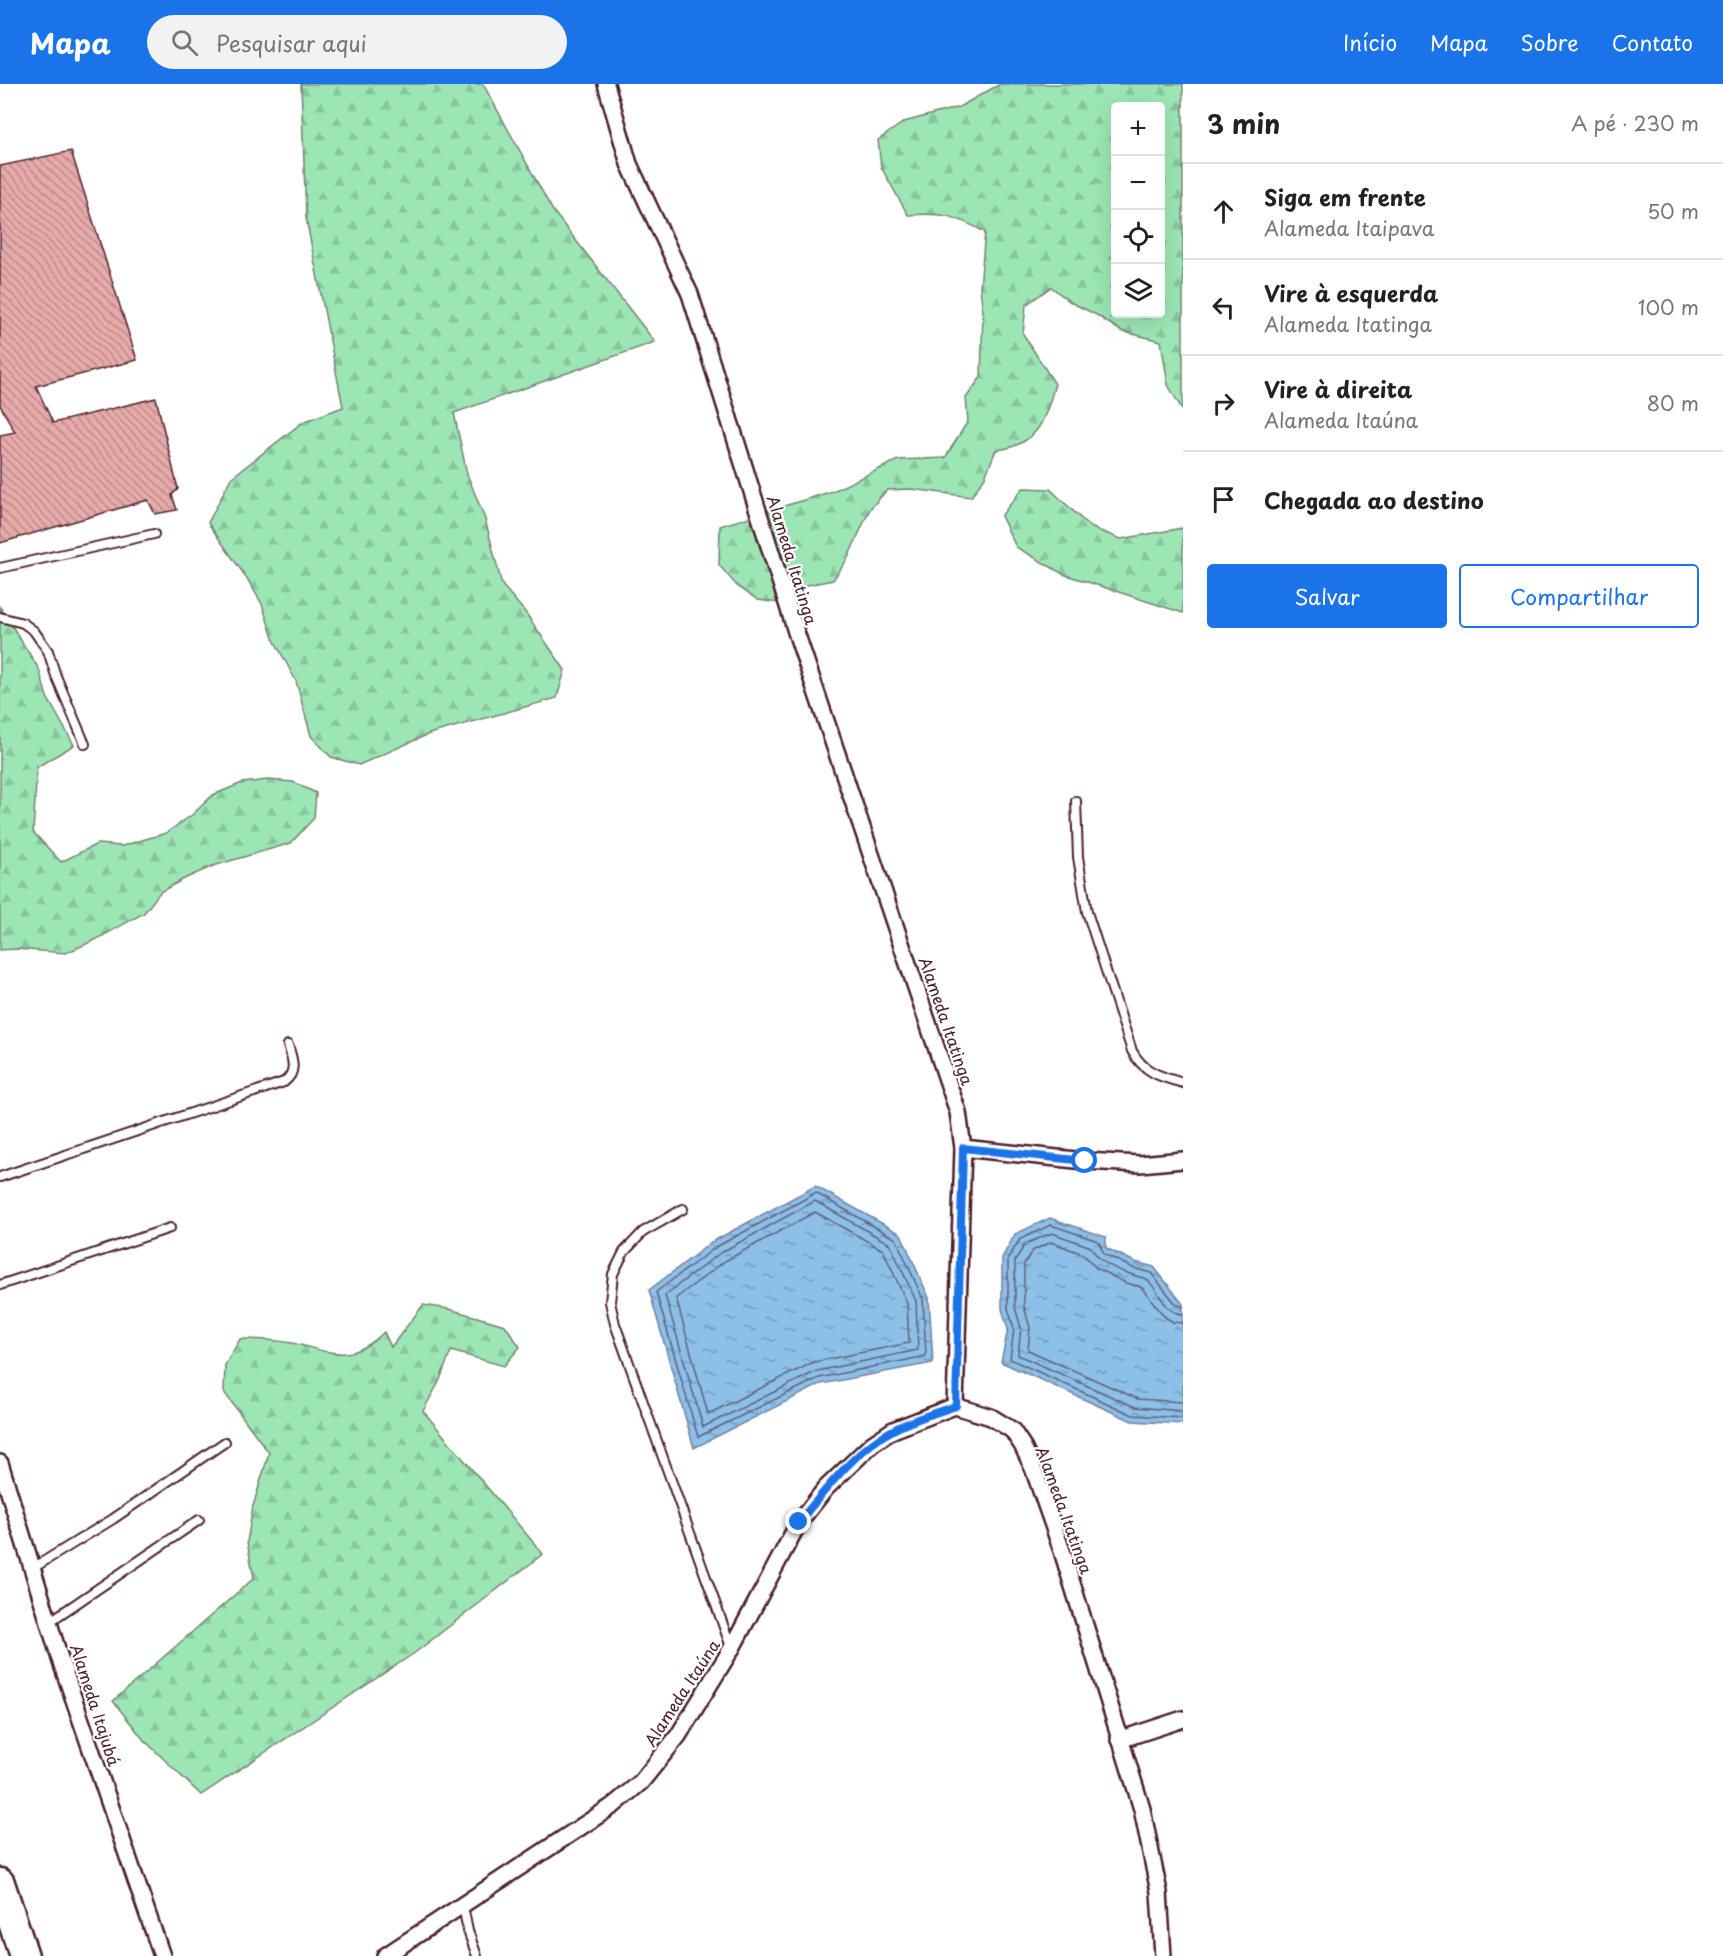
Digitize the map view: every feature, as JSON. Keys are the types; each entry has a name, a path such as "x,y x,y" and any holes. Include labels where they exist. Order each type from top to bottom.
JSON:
{"highway":[{"path":"0,1883 24,1956"}],"street":[{"name":"Alameda Itatinga","path":"606,84 629,164 690,294 797,635 958,1112 963,1148 956,1406 991,1417 1012,1430 1033,1468 1062,1551 1142,1809 1159,1892 1163,1956"},
{"path":"963,1148 1085,1161 1140,1164 1183,1160"},
{"name":"Alameda Itaúna","path":"385,1956 614,1805 641,1782 678,1736 732,1648 799,1522 826,1488 866,1450 893,1430 956,1406"},
{"name":"Alameda Itajubá","path":"0,1463 49,1622 162,1956"},
{"path":"1119,1740 1183,1719"}],"lane":[{"path":"0,568 154,534"},
{"path":"0,617 23,623 34,631 48,651 56,676 85,744"},
{"path":"1076,801 1078,857 1087,912 1132,1051 1138,1062 1146,1069 1183,1083"},
{"path":"0,1177 284,1082 290,1078 293,1071 288,1045"},
{"path":"683,1209 643,1232 624,1252 614,1275 610,1302 615,1324 732,1648"},
{"path":"0,1285 170,1228"},
{"path":"33,1568 113,1519 225,1442"},
{"path":"49,1622 199,1520"},
{"path":"463,1906 468,1931 477,1956"}],"green space":[{"path":"301,84 483,84 553,211 655,342 454,413 467,474 485,519 502,585 525,612 565,670 557,698 429,734 359,765 331,757 311,736 296,681 273,638 262,604 208,523 231,478 303,422 343,407 306,218"},
{"path":"1000,84 1183,84 1183,411 1168,385 1161,341 1121,331 1095,314 1072,303 1051,287 1026,305 1023,334 1055,384 1043,420 1031,437 1022,443 996,450 985,477 971,497 912,489 887,490 870,509 847,560 833,580 807,585 786,604 758,600 737,586 719,565 720,526 833,491 898,460 945,458 968,421 966,398 981,377 983,313 980,287 985,232 948,216 908,215 881,167 878,140 904,122 959,107"},
{"path":"1023,488 1050,489 1090,527 1121,539 1183,528 1183,613 1063,574 1016,547 1001,516"},
{"path":"0,607 39,669 47,697 74,745 37,767 33,832 61,862 97,844 122,846 166,833 192,815 213,795 242,783 268,780 293,782 316,793 314,818 291,843 213,866 184,879 160,892 144,913 66,953 0,950"},
{"path":"423,1305 449,1309 505,1325 520,1347 504,1366 451,1351 439,1382 423,1411 543,1554 416,1652 201,1795 144,1740 113,1701 254,1578 247,1542 253,1506 269,1453 224,1392 225,1365 240,1339 285,1342 340,1353 361,1349 384,1332 391,1347"}],"water":[{"path":"815,1186 901,1234 929,1298 933,1363 821,1384 694,1448 649,1290 712,1242"},
{"path":"1050,1218 1106,1237 1106,1248 1135,1262 1154,1267 1183,1304 1183,1424 1132,1421 1001,1362 1008,1329 1002,1309 1002,1258 1015,1234"}],"building":[{"path":"71,151 137,360 36,386 53,423 156,398 178,489 172,495 177,510 155,514 148,500 0,543 0,435 15,432 0,405 0,166"}],"route":[{"path":"799,1522 826,1488 872,1444 916,1419 956,1406 963,1148 1085,1161"}]}
